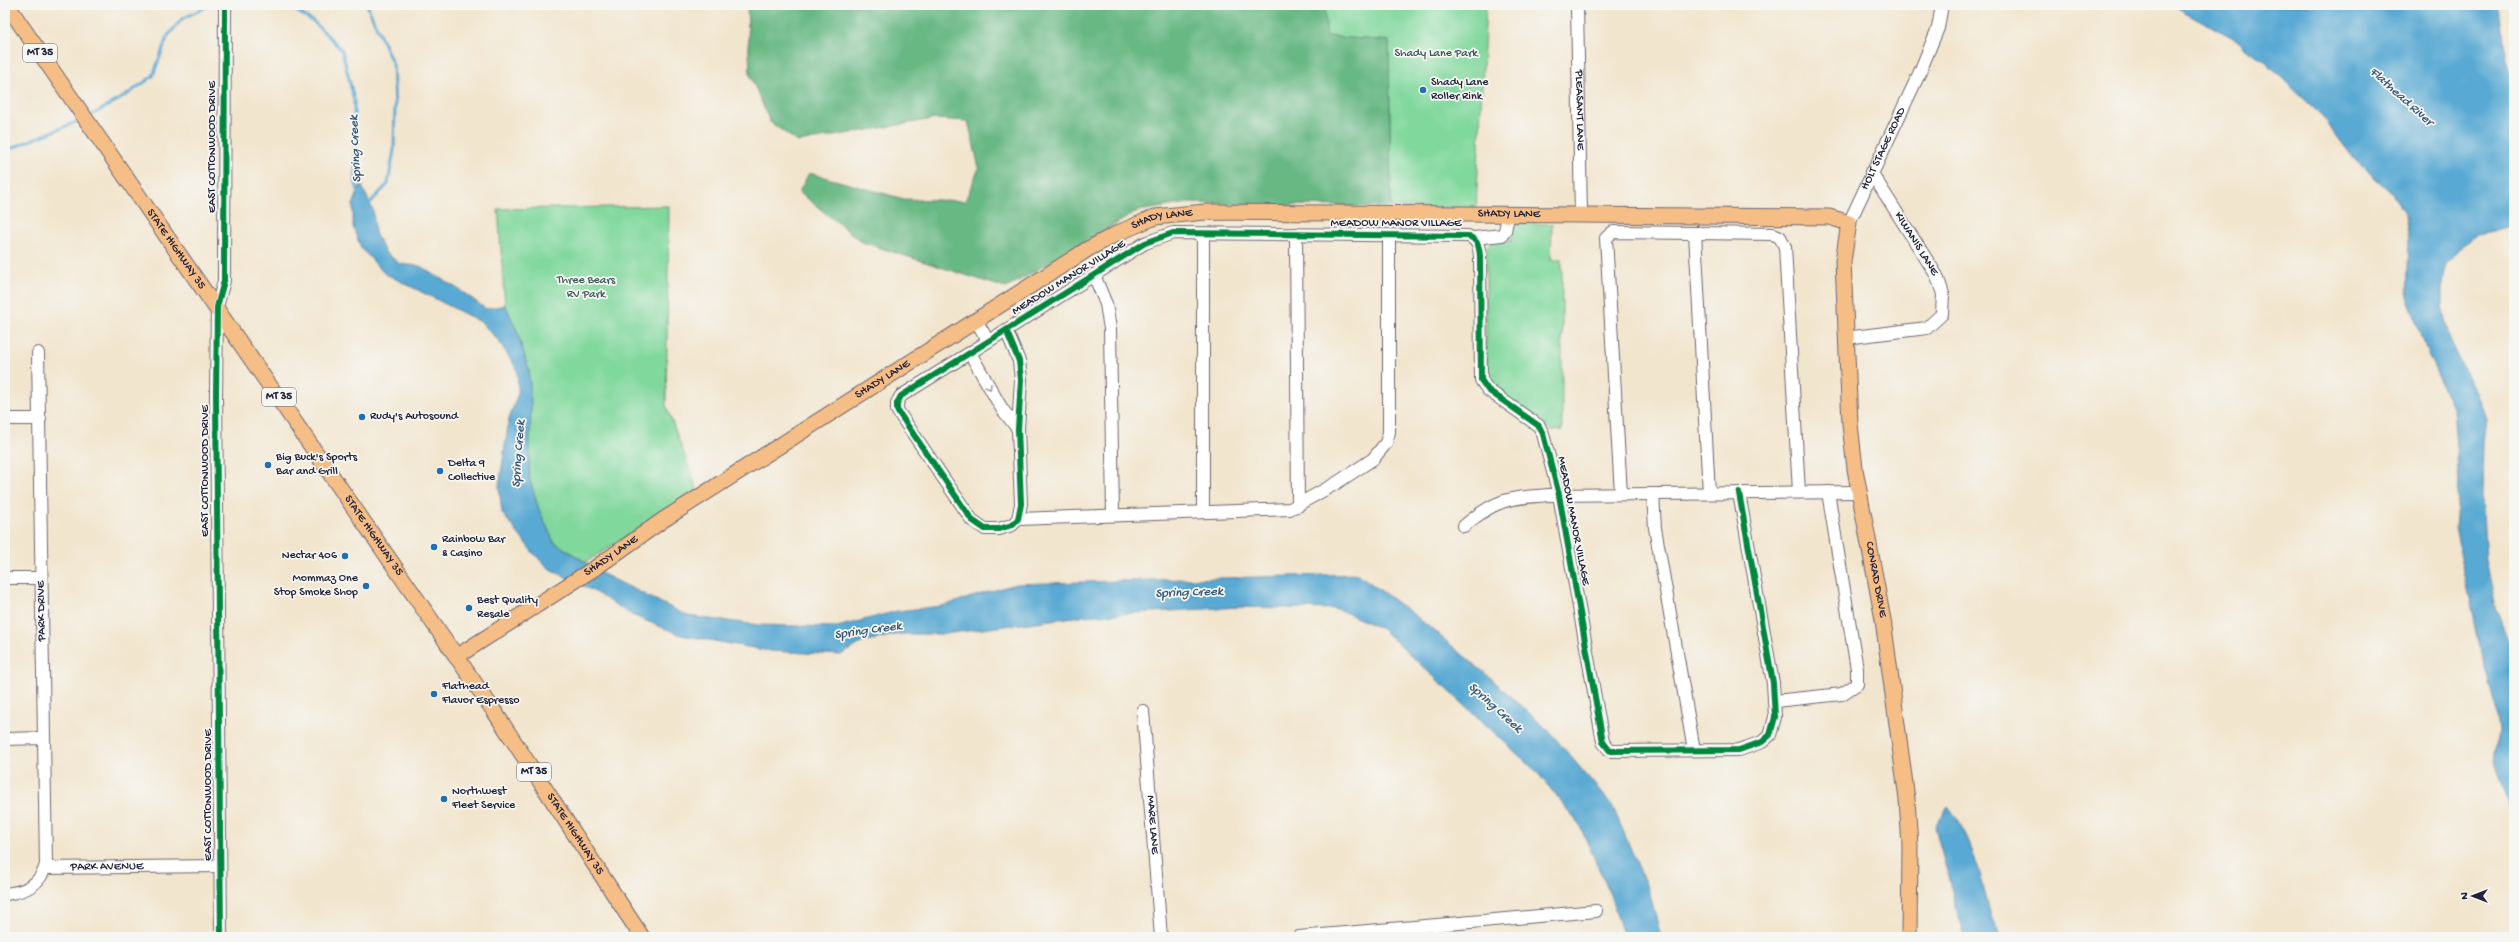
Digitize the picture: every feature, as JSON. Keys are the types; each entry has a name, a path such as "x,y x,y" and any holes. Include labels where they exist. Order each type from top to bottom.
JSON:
{"main road":[{"name":"STATE HIGHWAY 35","path":"7,5 73,100 98,139 217,307 456,657 642,937"},
{"name":"SHADY LANE","path":"456,657 598,566 664,520 1088,249 1155,217 1205,212 1508,216 1824,216 1849,222"},
{"name":"CONRAD DRIVE","path":"1849,222 1843,261 1845,338 1850,424 1859,492 1883,620 1907,799 1910,846 1909,937"}],"street":[{"name":"PLEASANT LANE","path":"1577,5 1581,215"},
{"name":"HOLT STAGE ROAD","path":"1849,222 1871,172 1919,74 1938,28 1942,5"},
{"name":"EAST COTTONWOOD DRIVE","path":"221,937 217,307 224,281 225,11"},
{"name":"KIWANIS LANE","path":"1845,338 1927,328 1942,314 1943,294 1937,276 1871,172"},
{"name":"MEADOW MANOR VILLAGE","path":"1006,330 1018,361 1021,380 1018,429 1021,504 1018,519 1012,525 999,529 985,529 972,520 897,410 896,403 901,396 988,341 1094,275 1160,236 1173,233 1468,236 1474,238 1502,235 1505,231 1508,216"},
{"path":"1621,494 1606,238 1613,232 1773,234 1780,237 1785,246 1799,492"},
{"path":"1695,233 1710,493"},
{"path":"1203,234 1203,512"},
{"path":"1296,234 1298,506"},
{"name":"MEADOW MANOR VILLAGE","path":"1018,519 1290,509 1298,506 1373,459 1386,443 1389,432 1389,235"},
{"name":"MEADOW MANOR VILLAGE","path":"1474,238 1478,244 1480,256 1481,380 1488,390 1539,426 1543,434 1559,495 1606,748 1610,751 1739,750 1762,742 1770,735 1773,727 1775,701 1739,493"},
{"name":"MEADOW MANOR VILLAGE","path":"1094,275 1106,304 1110,330 1113,515"},
{"path":"976,320 988,341"},
{"name":"PARK DRIVE","path":"38,353 45,868"},
{"path":"970,353 1002,408 1018,429"},
{"path":"5,419 40,419"},
{"path":"1775,701 1842,694 1857,684 1857,669 1828,492"},
{"name":"MEADOW MANOR VILLAGE","path":"1464,526 1487,507 1511,497 1621,494 1859,492"},
{"path":"1653,494 1655,528 1694,750"},
{"path":"5,578 41,578"},
{"name":"MARE LANE","path":"1143,711 1161,937"},
{"path":"5,739 44,738"},
{"name":"PARK AVENUE","path":"45,868 220,866"},
{"path":"5,894 32,887 42,876 45,868"},
{"path":"1300,937 1596,911"}],"green space":[{"path":"747,5 1325,5 1326,36 1389,41 1391,207 1188,203 1138,211 1006,288 862,242 799,192 809,173 904,199 965,201 979,168 968,121 934,119 798,142 770,122 750,75"},
{"name":"Shady Lane Park","path":"1325,5 1486,5 1476,209 1391,207 1389,41 1326,36"},
{"name":"Three Bears RV Park","path":"669,206 666,405 698,492 586,562 554,542 539,510 529,477 531,404 529,371 517,331 505,305 498,209"},
{"path":"1514,224 1552,224 1551,259 1562,259 1562,430 1551,431 1540,419 1489,386 1486,371 1486,248 1493,241 1511,241"}],"water":[{"name":"Flathead River","path":"2172,5 2497,5 2500,14 2508,63 2514,80 2514,230 2508,228 2477,234 2461,247 2447,264 2442,285 2442,306 2451,345 2476,392 2486,420 2483,442 2482,496 2486,562 2497,611 2514,654 2514,820 2495,761 2499,731 2495,702 2479,642 2455,528 2459,483 2453,409 2428,354 2407,296 2409,238 2404,210 2393,194 2355,160 2320,114 2265,62 2235,39"},
{"path":"361,184 373,210 375,233 385,252 400,264 420,266 460,290 486,309 505,305 517,331 529,371 531,404 529,477 539,510 554,542 603,574 688,616 759,625 837,627 897,611 942,606 1015,584 1358,574 1417,617 1486,674 1549,731 1612,805 1650,894 1661,937 1624,937 1608,889 1579,824 1537,772 1382,629 1338,609 1240,607 1082,616 944,634 898,634 863,642 841,655 770,651 681,635 632,615 593,591 550,569 534,554 502,513 499,487 509,419 518,393 517,369 498,340 481,322 384,273 361,248 353,227 353,205"},
{"path":"1948,806 1954,814 1968,841 1979,871 1991,916 2003,937 1964,937 1935,827"}],"waterway":[{"name":"Spring Creek","path":"90,116 125,96 153,76 167,37 182,19 210,5"},
{"name":"Spring Creek","path":"287,5 314,22 342,50 354,100 355,180 359,194"},
{"path":"367,5 393,65 395,107 394,150 388,184 368,205"},
{"name":"Spring Creek","path":"5,151 81,120"}],"cycle path":[{"path":"221,937 216,396 217,307 224,281 225,5"},
{"path":"1006,330 1019,361 1021,380 1018,429 1021,504 1018,519 1012,525 999,529 985,529 972,520 897,410 897,403 901,396 1145,243 1173,233 1468,236 1474,239 1478,246 1480,256 1481,380 1488,390 1539,426 1543,434 1559,495 1603,742 1610,751 1739,750 1762,742 1770,735 1775,717 1773,683 1739,493"}],"place":[{"name":"Shady Lane Roller Rink","path":"1423,90"},
{"name":"Rudy's Autosound","path":"362,417"},
{"name":"Big Buck's Sports Bar and Grill","path":"268,465"},
{"name":"Delta 9 Collective","path":"440,471"},
{"name":"Rainbow Bar & Casino","path":"434,547"},
{"name":"Nectar 406","path":"345,556"},
{"name":"Mommaz One Stop Smoke Shop","path":"366,586"},
{"name":"Best Quality Resale","path":"469,608"},
{"name":"Flathead Flavor Espresso","path":"434,694"},
{"name":"Northwest Fleet Service","path":"444,799"}]}
